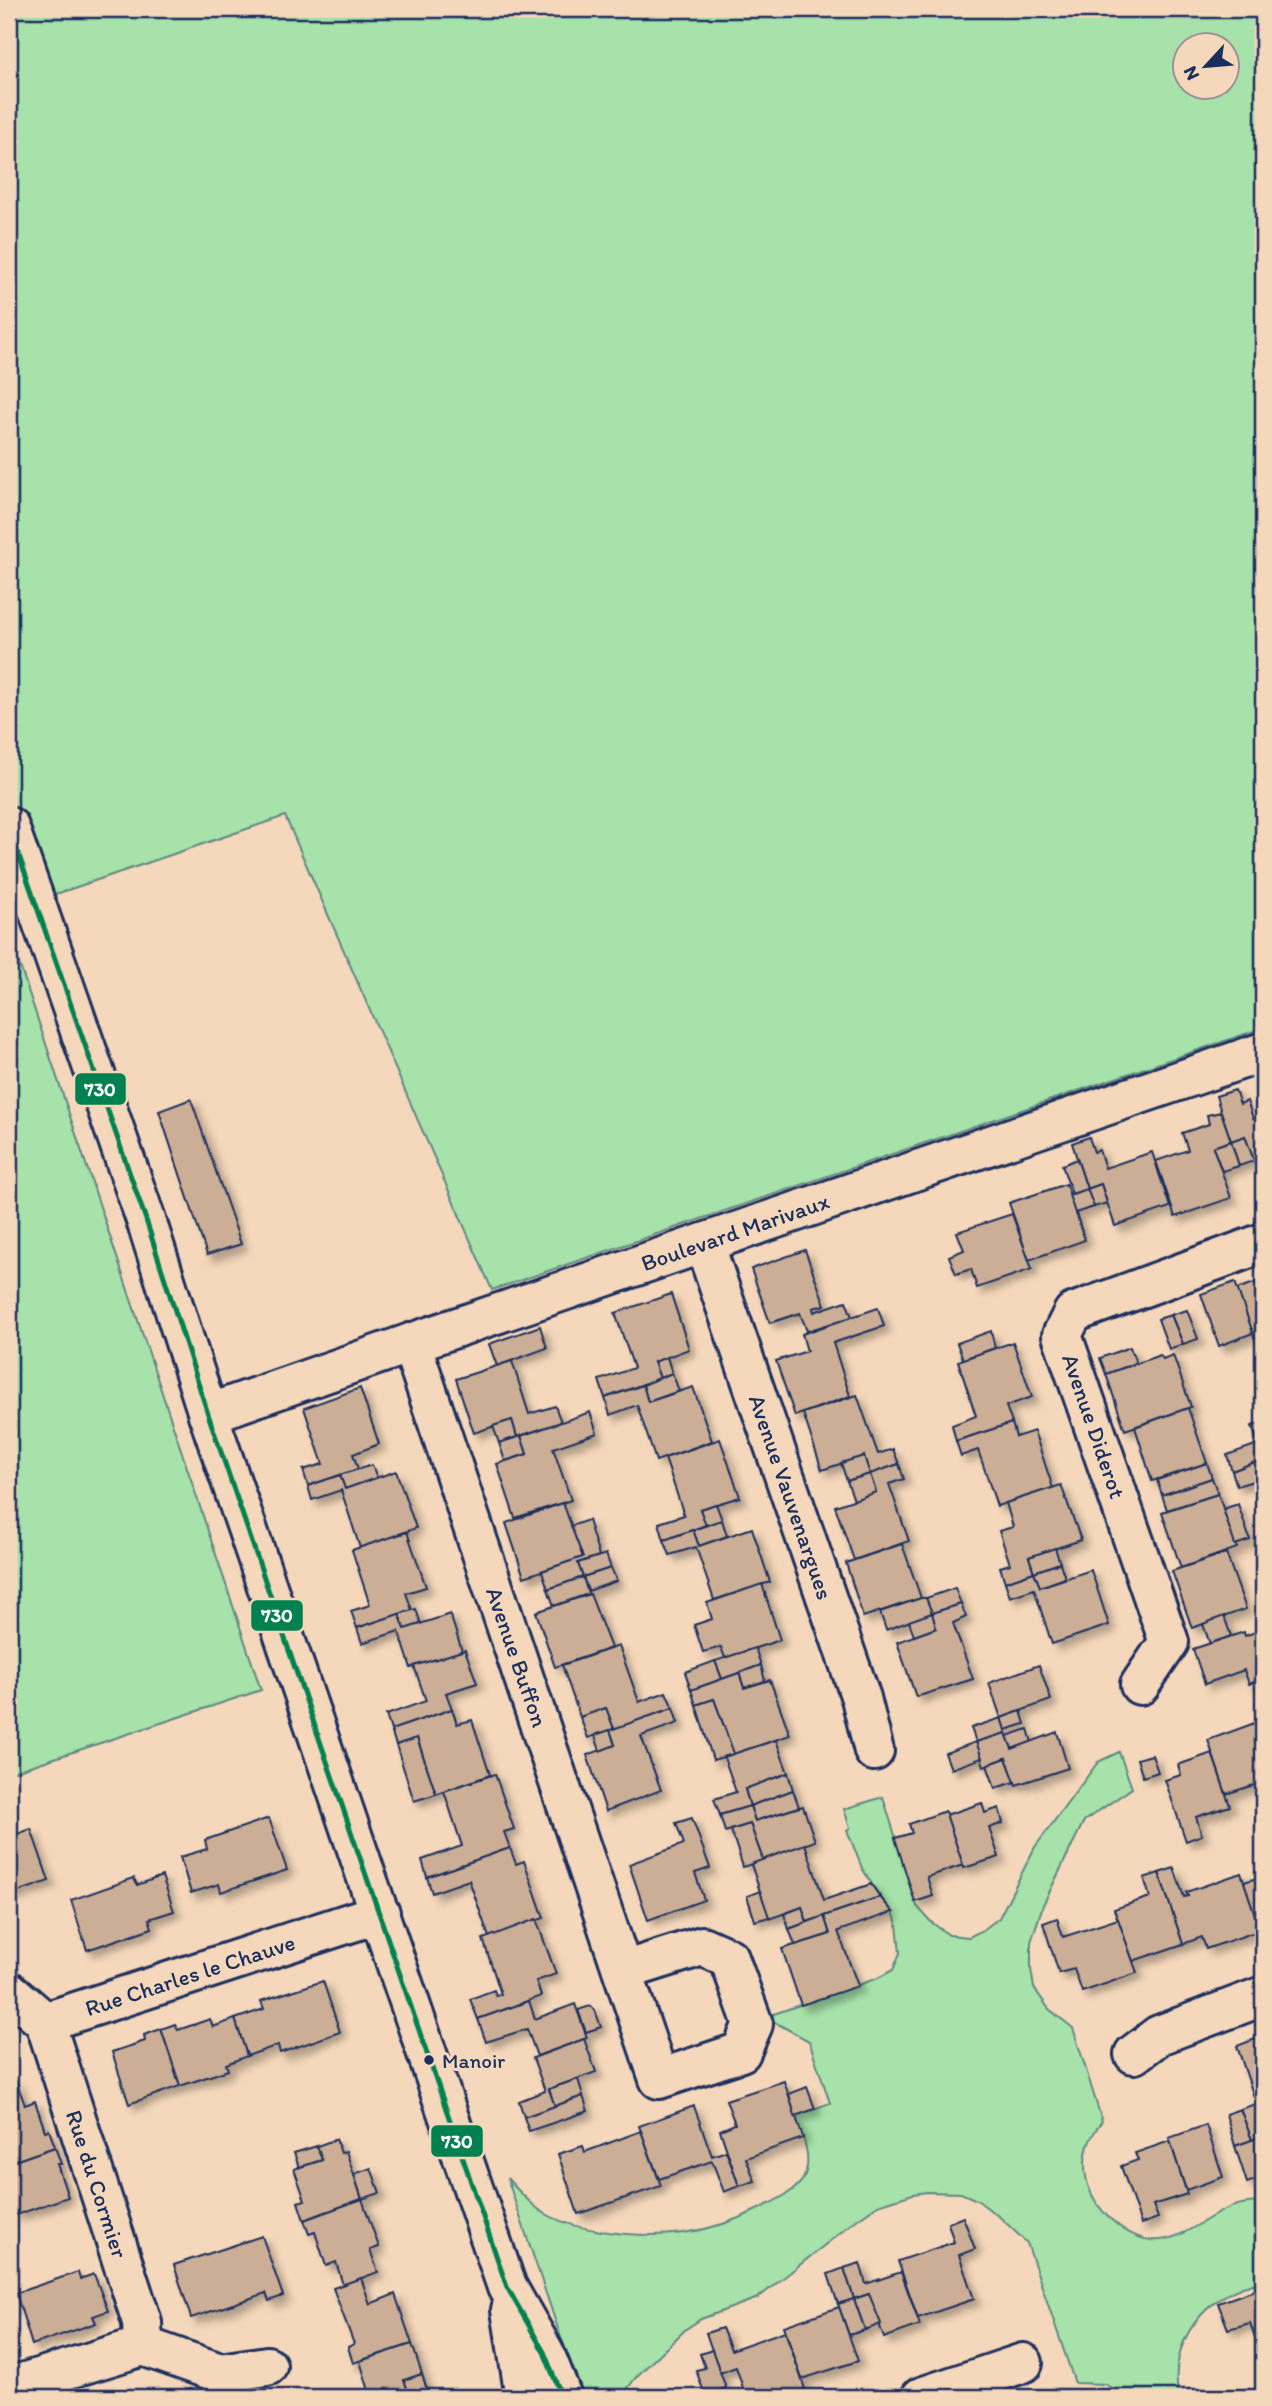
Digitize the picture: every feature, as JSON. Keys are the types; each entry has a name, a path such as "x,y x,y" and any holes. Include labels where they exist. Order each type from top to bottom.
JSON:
{"street":[{"path":"9,827 146,1220 208,1414 508,2287 544,2352 562,2397"},
{"name":"Boulevard Marivaux","path":"208,1414 1263,1052"},
{"name":"Avenue Vauvenargues","path":"704,1243 861,1698 874,1751"},
{"name":"Avenue Diderot","path":"1140,1685 1169,1642 1062,1335 1073,1313 1263,1243"},
{"name":"Avenue Buffon","path":"411,1343 623,1971"},
{"name":"Rue Charles le Chauve","path":"45,2022 380,1913"},
{"path":"9,1991 45,2022"},
{"path":"1134,2054 1159,2035 1263,1996"},
{"name":"Rue du Cormier","path":"45,2022 142,2322 143,2346"},
{"path":"508,2287 525,2397"},
{"path":"9,2387 143,2346 220,2373 267,2366"},
{"path":"921,2397 1023,2363"}],"green space":[{"path":"9,9 1263,9 1263,1028 492,1290 285,816 9,910"},
{"path":"9,933 261,1690 9,1773"},
{"path":"1119,1752 1132,1788 1084,1821 1043,1905 1031,1942 1031,1969 1034,1988 1049,2009 1073,2028 1102,2121 1088,2147 1085,2161 1087,2183 1092,2196 1109,2218 1136,2236 1155,2240 1173,2237 1224,2210 1243,2204 1263,2203 1263,2282 1243,2287 1225,2296 1209,2307 1196,2322 1185,2339 1179,2357 1179,2397 1125,2397 1105,2384 1075,2383 1027,2243 977,2200 961,2193 927,2192 878,2205 758,2298 701,2319 686,2329 637,2376 621,2397 581,2397 507,2178 532,2204 555,2218 593,2230 643,2235 703,2230 742,2217 791,2191 804,2177 807,2161 806,2146 795,2116 830,2103 809,2041 765,2017 878,1978 893,1970 900,1953 893,1912 862,1868 847,1830 850,1828 844,1809 883,1797 917,1906 931,1922 949,1935 969,1937 999,1918 1035,1847 1098,1762"}],"building":[{"path":"1235,1090 1240,1104 1247,1101 1253,1118 1263,1114 1263,1176 1260,1177 1245,1136 1231,1141 1216,1096"},
{"path":"191,1099 241,1244 207,1255 159,1111"},
{"path":"1221,1112 1231,1141 1213,1147 1231,1198 1175,1217 1156,1161 1188,1150 1182,1133 1209,1124 1207,1115"},
{"path":"1245,1136 1254,1161 1239,1166 1231,1141"},
{"path":"1089,1137 1094,1152 1099,1150 1105,1168 1152,1152 1170,1207 1115,1226 1101,1184 1087,1189 1072,1143"},
{"path":"1231,1141 1239,1166 1222,1171 1213,1147"},
{"path":"1077,1159 1087,1189 1072,1194 1062,1165"},
{"path":"1066,1184 1085,1240 1029,1260 1009,1203"},
{"path":"1101,1184 1107,1203 1094,1207 1087,1189"},
{"path":"1087,1189 1094,1207 1075,1213 1069,1195"},
{"path":"1012,1214 1032,1269 977,1288 971,1269 956,1274 949,1256 964,1250 957,1232"},
{"path":"805,1250 825,1305 813,1308 814,1312 846,1301 852,1317 807,1331 800,1313 770,1323 751,1269"},
{"path":"1263,1280 1263,1336 1255,1339 1237,1289"},
{"path":"1235,1282 1253,1333 1219,1346 1201,1294"},
{"path":"671,1294 689,1349 654,1362 660,1378 605,1398 599,1380 634,1368 615,1313"},
{"path":"878,1308 884,1326 833,1343 850,1396 795,1416 776,1361 807,1351 802,1334"},
{"path":"1187,1310 1198,1339 1183,1344 1171,1315"},
{"path":"1171,1315 1183,1344 1169,1349 1158,1319"},
{"path":"540,1326 547,1348 497,1366 489,1344"},
{"path":"991,1331 995,1348 963,1359 957,1343"},
{"path":"1013,1342 1032,1397 1006,1406 1012,1423 956,1441 952,1425 976,1416 958,1361"},
{"path":"1130,1347 1136,1363 1106,1374 1100,1358"},
{"path":"1160,1355 1163,1359 1173,1355 1191,1407 1125,1430 1106,1374"},
{"path":"667,1357 672,1373 660,1378 654,1362"},
{"path":"512,1361 529,1414 555,1406 561,1422 517,1437 512,1420 474,1433 456,1379"},
{"path":"672,1373 679,1391 648,1402 643,1385"},
{"path":"643,1385 648,1402 693,1387 712,1441 656,1461 637,1405 610,1415 605,1398"},
{"path":"360,1388 379,1444 353,1454 358,1469 308,1486 303,1470 323,1464 304,1408"},
{"path":"857,1395 878,1454 893,1449 899,1464 870,1474 864,1456 822,1470 803,1413"},
{"path":"1188,1408 1207,1463 1152,1481 1135,1427"},
{"path":"590,1412 597,1433 553,1448 571,1500 515,1518 497,1464 527,1454 521,1436"},
{"path":"512,1420 517,1437 499,1443 493,1426"},
{"path":"1263,1422 1263,1458 1252,1426"},
{"path":"1012,1423 1016,1437 1034,1431 1053,1488 997,1506 978,1450 961,1456 956,1441"},
{"path":"521,1436 527,1454 505,1461 499,1443"},
{"path":"720,1439 740,1497 700,1509 706,1525 664,1540 659,1523 684,1515 665,1458"},
{"path":"1258,1444 1263,1459 1232,1471 1227,1455"},
{"path":"864,1456 870,1474 847,1481 841,1463"},
{"path":"1263,1459 1263,1478 1237,1486 1232,1471"},
{"path":"1207,1463 1212,1478 1162,1495 1157,1480"},
{"path":"899,1464 904,1479 889,1484 909,1541 854,1560 835,1506 876,1492 870,1474"},
{"path":"372,1465 377,1478 345,1489 340,1475"},
{"path":"396,1471 416,1528 360,1548 341,1490 312,1500 308,1486 340,1475 345,1489"},
{"path":"870,1474 876,1492 854,1500 847,1481"},
{"path":"1212,1478 1218,1494 1167,1510 1162,1495"},
{"path":"1061,1485 1081,1540 1029,1557 1034,1572 1005,1582 1000,1567 1010,1564 999,1531 1013,1527 1006,1503"},
{"path":"1218,1494 1237,1548 1181,1568 1162,1512"},
{"path":"563,1503 583,1557 524,1577 506,1523"},
{"path":"716,1504 722,1520 706,1525 700,1509"},
{"path":"1238,1504 1250,1540 1235,1545 1223,1509"},
{"path":"588,1520 599,1556 578,1563 583,1577 548,1589 542,1571 583,1557 571,1526"},
{"path":"722,1520 727,1536 699,1546 693,1530"},
{"path":"752,1528 770,1582 714,1600 696,1547 670,1555 664,1540 693,1530 699,1546"},
{"path":"407,1532 426,1587 406,1593 412,1610 357,1628 351,1611 370,1605 352,1550"},
{"path":"902,1544 921,1598 863,1617 846,1563"},
{"path":"1055,1548 1060,1563 1034,1572 1029,1557"},
{"path":"1226,1553 1246,1609 1192,1628 1172,1571"},
{"path":"606,1554 611,1568 583,1577 578,1563"},
{"path":"1060,1563 1065,1578 1040,1587 1034,1572"},
{"path":"611,1568 617,1581 588,1591 583,1577"},
{"path":"1091,1570 1109,1625 1052,1644 1034,1589 1010,1597 1005,1582 1034,1572 1040,1587"},
{"path":"583,1577 588,1594 554,1606 548,1589"},
{"path":"762,1584 780,1640 725,1658 721,1647 703,1652 694,1625 712,1619 707,1603"},
{"path":"955,1588 961,1604 932,1613 926,1598"},
{"path":"590,1594 611,1648 555,1667 536,1612"},
{"path":"926,1598 932,1613 886,1630 880,1612"},
{"path":"961,1604 966,1617 953,1623 973,1679 916,1697 897,1642 936,1628 932,1613"},
{"path":"416,1609 421,1624 405,1629 399,1614"},
{"path":"932,1613 936,1628 914,1636 909,1621"},
{"path":"399,1614 405,1629 450,1614 462,1651 411,1668 399,1631 362,1643 357,1628"},
{"path":"1224,1616 1231,1636 1210,1644 1203,1624"},
{"path":"1263,1629 1263,1679 1249,1684 1244,1670 1205,1684 1193,1649 1244,1632 1245,1636"},
{"path":"619,1646 639,1702 666,1692 673,1708 614,1729 606,1708 580,1717 562,1665"},
{"path":"755,1648 761,1665 722,1679 715,1661"},
{"path":"465,1650 477,1683 446,1693 452,1709 391,1730 386,1715 426,1701 414,1666"},
{"path":"715,1661 722,1679 691,1690 685,1672"},
{"path":"761,1665 765,1681 744,1688 739,1673"},
{"path":"1039,1665 1051,1700 1001,1718 989,1683"},
{"path":"739,1673 744,1688 770,1680 790,1735 734,1754 714,1699 696,1705 691,1690"},
{"path":"714,1699 734,1754 713,1760 696,1705"},
{"path":"606,1708 614,1729 588,1738 580,1717"},
{"path":"673,1708 678,1723 641,1736 661,1790 606,1811 587,1755 615,1745 610,1730"},
{"path":"452,1709 457,1724 472,1720 490,1775 436,1794 417,1738 396,1745 391,1730"},
{"path":"1021,1711 1025,1724 1005,1730 1001,1718"},
{"path":"1001,1718 1006,1733 976,1742 971,1728"},
{"path":"1263,1720 1263,1782 1226,1794 1208,1740"},
{"path":"1028,1729 1032,1742 1012,1749 1007,1736"},
{"path":"610,1730 615,1745 600,1751 595,1735"},
{"path":"1057,1732 1068,1768 1016,1785 1006,1758 984,1766 976,1742 1006,1733 1012,1749"},
{"path":"417,1738 436,1794 414,1801 396,1745"},
{"path":"776,1740 788,1773 745,1789 750,1806 720,1815 714,1799 736,1792 724,1757"},
{"path":"976,1742 982,1758 951,1769 945,1753"},
{"path":"1212,1753 1230,1806 1196,1817 1202,1835 1186,1841 1165,1780 1181,1775 1178,1765"},
{"path":"1152,1755 1158,1772 1143,1777 1137,1759"},
{"path":"1006,1758 1015,1782 995,1788 987,1765"},
{"path":"788,1773 793,1790 750,1806 745,1789"},
{"path":"495,1774 514,1829 504,1832 510,1848 427,1877 422,1860 462,1846 444,1791"},
{"path":"793,1790 799,1807 755,1821 750,1806"},
{"path":"982,1803 985,1813 999,1808 1003,1823 989,1828 999,1857 964,1868 946,1815"},
{"path":"750,1806 755,1821 803,1806 815,1841 763,1860 750,1824 725,1832 720,1815"},
{"path":"945,1811 963,1865 927,1877 933,1896 915,1902 895,1838 912,1833 909,1824"},
{"path":"269,1818 287,1870 221,1892 219,1884 191,1893 180,1857 207,1849 205,1840"},
{"path":"692,1818 710,1868 695,1873 704,1900 648,1920 629,1864 684,1844 676,1823"},
{"path":"750,1824 763,1860 743,1867 731,1830"},
{"path":"31,1829 49,1881 9,1895 9,1837"},
{"path":"805,1844 824,1900 871,1884 880,1897 807,1922 802,1907 769,1919 751,1864"},
{"path":"510,1848 516,1864 524,1861 544,1918 489,1937 469,1880 432,1893 427,1877"},
{"path":"1174,1868 1184,1897 1188,1896 1186,1892 1241,1873 1261,1930 1206,1949 1202,1937 1183,1944 1159,1873"},
{"path":"1159,1873 1183,1944 1133,1961 1114,1909 1150,1897 1144,1878"},
{"path":"162,1876 174,1911 149,1919 152,1928 87,1950 71,1900 134,1878 137,1885"},
{"path":"1263,1876 1263,1939 1244,1882"},
{"path":"760,1891 769,1917 755,1921 747,1896"},
{"path":"880,1897 893,1912 838,1931 858,1986 801,2005 782,1949 830,1934 824,1916"},
{"path":"802,1907 807,1922 789,1929 784,1914"},
{"path":"824,1916 830,1934 795,1945 789,1929"},
{"path":"1057,1918 1063,1937 1118,1919 1137,1973 1082,1992 1074,1969 1059,1973 1043,1923"},
{"path":"536,1919 556,1974 536,1981 541,1996 478,2019 470,1999 494,1990 496,1996 501,1994 483,1939"},
{"path":"323,1981 340,2032 280,2053 278,2045 247,2056 235,2019 264,2009 261,2001"},
{"path":"529,2001 535,2019 575,2004 587,2038 537,2056 527,2029 486,2042 478,2019"},
{"path":"590,2006 595,2010 601,2027 586,2032 578,2010"},
{"path":"210,2019 213,2027 235,2019 247,2056 226,2064 228,2070 180,2086 161,2029 175,2024 178,2030"},
{"path":"161,2029 180,2086 129,2104 112,2052 145,2041 144,2035"},
{"path":"1263,2036 1263,2094 1254,2097 1237,2046"},
{"path":"584,2039 596,2072 549,2089 555,2106 524,2117 519,2101 545,2091 533,2058"},
{"path":"578,2079 583,2096 555,2106 549,2089"},
{"path":"16,2081 25,2105 35,2101 45,2131 49,2130 55,2147 9,2163 9,2084"},
{"path":"784,2081 803,2138 746,2158 755,2181 739,2186 720,2130 735,2124 726,2100"},
{"path":"807,2087 815,2109 795,2116 789,2094"},
{"path":"583,2096 588,2111 529,2131 524,2117"},
{"path":"1258,2103 1263,2118 1263,2136 1252,2140 1240,2109"},
{"path":"694,2106 712,2156 726,2151 739,2186 724,2192 712,2161 659,2179 639,2126"},
{"path":"1240,2109 1252,2140 1235,2146 1226,2114"},
{"path":"1206,2125 1223,2177 1186,2190 1169,2138"},
{"path":"641,2131 661,2186 578,2214 558,2154 583,2146 585,2152"},
{"path":"1263,2136 1263,2177 1247,2183 1235,2146"},
{"path":"336,2139 341,2153 346,2151 362,2199 304,2220 298,2202 305,2200 294,2169 322,2160 317,2146"},
{"path":"1170,2141 1187,2194 1153,2205 1158,2218 1141,2224 1121,2166 1138,2160 1135,2153"},
{"path":"317,2146 322,2160 299,2167 294,2153"},
{"path":"55,2147 61,2164 57,2164 68,2197 16,2215 9,2194 9,2163"},
{"path":"371,2168 380,2193 362,2199 354,2174"},
{"path":"362,2199 379,2247 370,2250 378,2272 343,2285 336,2262 326,2266 315,2232 309,2234 304,2220"},
{"path":"963,2217 975,2249 959,2255 974,2299 918,2318 898,2261 954,2242 948,2223"},
{"path":"262,2236 283,2296 269,2301 266,2293 191,2318 174,2265"},
{"path":"860,2263 866,2284 901,2272 920,2325 884,2338 869,2294 854,2299 844,2268"},
{"path":"844,2268 854,2299 838,2304 828,2274"},
{"path":"78,2272 80,2279 94,2274 108,2311 93,2316 96,2323 32,2345 16,2293"},
{"path":"361,2278 370,2304 395,2294 412,2344 353,2363 348,2347 354,2344 333,2288"},
{"path":"1263,2287 1263,2360 1250,2323 1228,2329 1218,2303"},
{"path":"869,2294 881,2324 865,2330 854,2299"},
{"path":"854,2299 865,2330 849,2335 838,2304"},
{"path":"839,2307 858,2361 802,2379 784,2326"},
{"path":"722,2328 731,2350 785,2331 805,2389 781,2397 746,2397 736,2367 720,2373 706,2333"},
{"path":"412,2344 422,2374 404,2380 410,2396 365,2397 364,2393 369,2391 360,2361"},
{"path":"712,2350 726,2388 705,2395 696,2370 705,2368 700,2354"},
{"path":"422,2374 427,2390 410,2396 404,2380"}],"transit line":[{"name":"730","path":"9,827 146,1220 208,1414 507,2287 544,2352 562,2397"}],"place":[{"name":"Manoir","path":"429,2060"}]}
